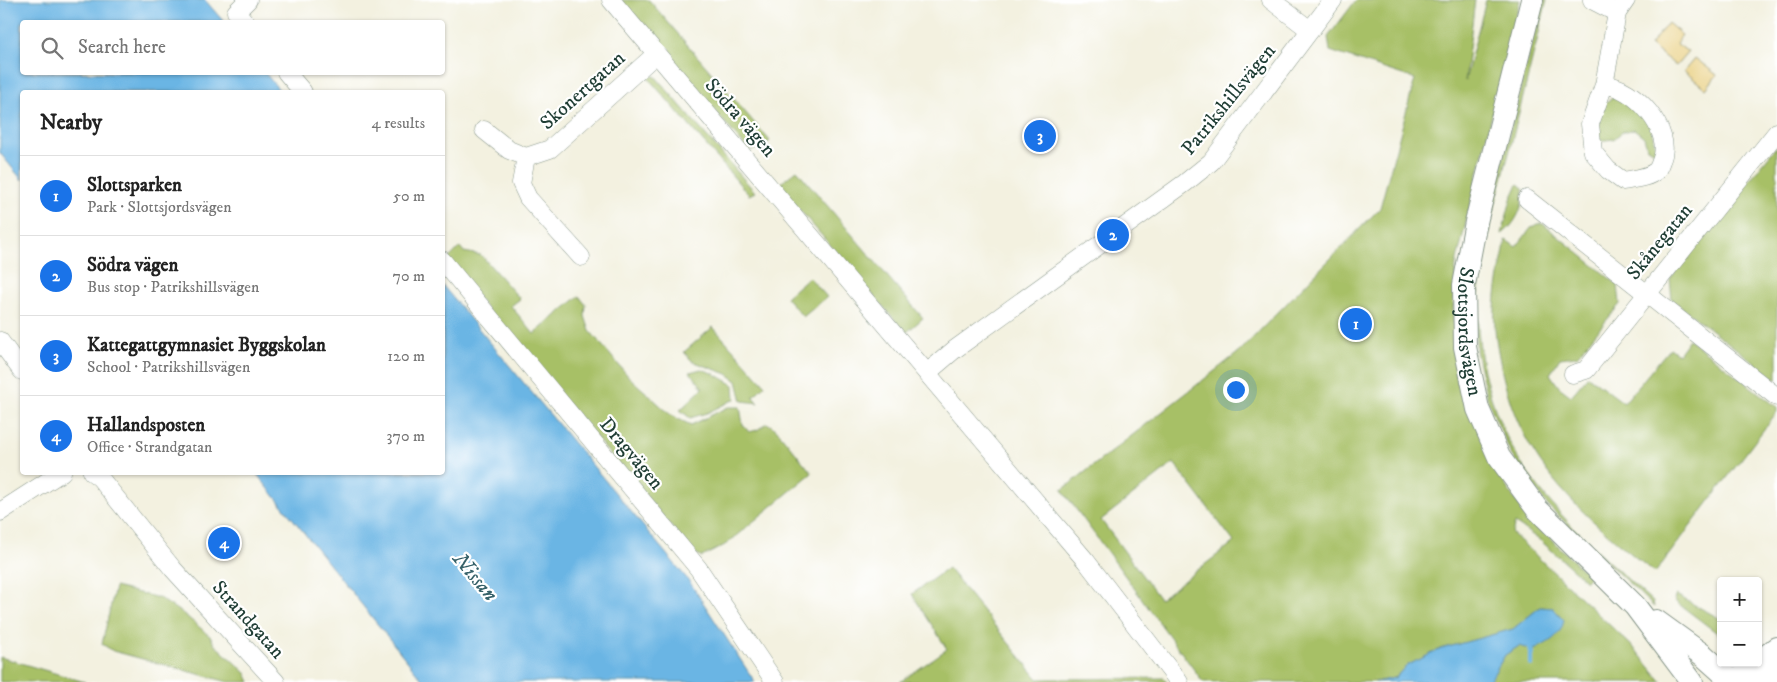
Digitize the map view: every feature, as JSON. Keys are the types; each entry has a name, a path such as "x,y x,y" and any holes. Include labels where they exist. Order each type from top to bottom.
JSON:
{"highway":[{"path":"1754,675 1777,650"}],"main road":[{"name":"Slottsjordsvägen","path":"1531,2 1476,222 1464,285 1465,347 1478,409 1498,457 1537,509 1635,606 1692,682"},
{"name":"Slottsjordsvägen","path":"1635,606 1703,655 1754,675"}],"street":[{"name":"Södra vägen","path":"611,0 1086,561 1179,682"},
{"path":"1271,0 1310,30"},
{"name":"Patrikshillsvägen","path":"927,373 954,350 1173,192 1211,162 1333,0"},
{"path":"1592,0 1622,6 1604,85 1590,124 1593,152 1608,170 1623,181 1657,171 1664,154 1663,134 1652,115 1633,98 1612,85 1604,85"},
{"name":"Skonertgatan","path":"526,157 550,149 656,54"},
{"path":"289,75 301,90"},
{"path":"484,130 509,150 526,157 521,183 528,198 581,257"},
{"name":"Skånegatan","path":"1574,374 1586,370 1777,132"},
{"path":"1527,200 1777,397"},
{"name":"Dragvägen","path":"445,264 698,568 775,682"},
{"path":"0,341 20,368"},
{"path":"0,512 57,475"},
{"name":"Strandgatan","path":"96,475 173,569 276,682"}],"green space":[{"path":"621,0 649,0 770,141 762,147 747,149"},
{"path":"1356,0 1475,0 1465,81 1486,0 1520,0 1456,264 1453,312 1455,354 1464,395 1502,480 1515,500 1535,523 1590,577 1586,581 1541,541 1515,523 1512,533 1634,648 1662,682 1489,682 1505,655 1519,646 1535,650 1564,620 1553,608 1540,607 1513,629 1441,649 1406,666 1395,678 1375,682 1203,682 1062,490 1239,352 1380,208 1415,79 1330,51 1328,37","holes":["1174,463 1234,542 1160,599 1101,520"]},
{"path":"1542,0 1547,0 1482,264 1478,305 1478,332 1482,359 1496,411 1506,436 1534,482 1575,530 1653,602 1654,607 1548,506 1512,456 1488,402 1476,351 1475,286 1485,233"},
{"path":"655,76 755,192 749,195 648,77"},
{"path":"1615,97 1623,99 1649,118 1657,153 1647,148 1644,137 1634,129 1622,132 1614,139 1596,141 1600,105"},
{"path":"1777,146 1777,380 1672,300 1670,279"},
{"path":"797,170 923,318 906,333 778,185"},
{"path":"1518,184 1523,188 1523,201 1515,220 1502,234 1511,199"},
{"path":"1537,224 1543,224 1618,285 1620,304 1577,356 1560,358 1550,374 1559,387 1571,396 1588,376 1624,403 1670,348 1678,354 1689,339 1777,407 1777,412 1655,573 1603,530 1559,486 1540,462 1524,436 1512,406 1502,372 1496,340 1495,316 1499,274 1506,240 1516,247 1532,227"},
{"path":"460,247 464,252 481,255 520,299 511,306 534,334 579,296 586,305 585,316 590,331 629,377 672,416 691,425 728,407 740,407 743,425 749,432 757,430 767,423 776,429 812,473 725,545 702,557 692,551 446,261"},
{"path":"809,277 827,297 803,317 786,297"},
{"path":"713,327 765,385 753,397 758,403 742,401 737,381 727,374 692,361 684,352"},
{"path":"701,369 713,373 734,385 735,399 707,413 690,418 680,410 703,388 690,372"},
{"path":"948,568 1038,679 1164,678 1167,682 900,682 947,649 912,594"},
{"path":"115,587 159,598 185,615 211,637 214,644 246,673 250,682 228,682 113,651 102,644"},
{"path":"1676,595 1717,617 1717,633 1676,602 1674,599"},
{"path":"0,657 85,682 0,682"}],"sand":[{"path":"1668,23 1682,35 1676,43 1688,52 1676,66 1650,45"},
{"path":"1695,58 1717,75 1706,89 1684,71"}],"water":[{"path":"0,0 205,0 222,20 20,20 20,75 267,75 279,90 20,90 20,178 0,153"},
{"name":"Nissan","path":"445,288 689,581 755,682 424,682 258,475 445,475"},
{"path":"1540,607 1553,608 1564,620 1560,631 1549,641 1534,650 1519,646 1505,655 1489,682 1375,682 1395,678 1406,666 1441,649 1513,629"}],"waterway":[{"path":"1531,650 1531,664"}],"place":[{"name":"Kattegattgymnasiet Byggskolan","path":"1040,136"},
{"name":"Södra vägen","path":"1113,235"},
{"name":"Slottsparken","path":"1356,324"},
{"name":"Hallandsposten","path":"224,543"}]}
